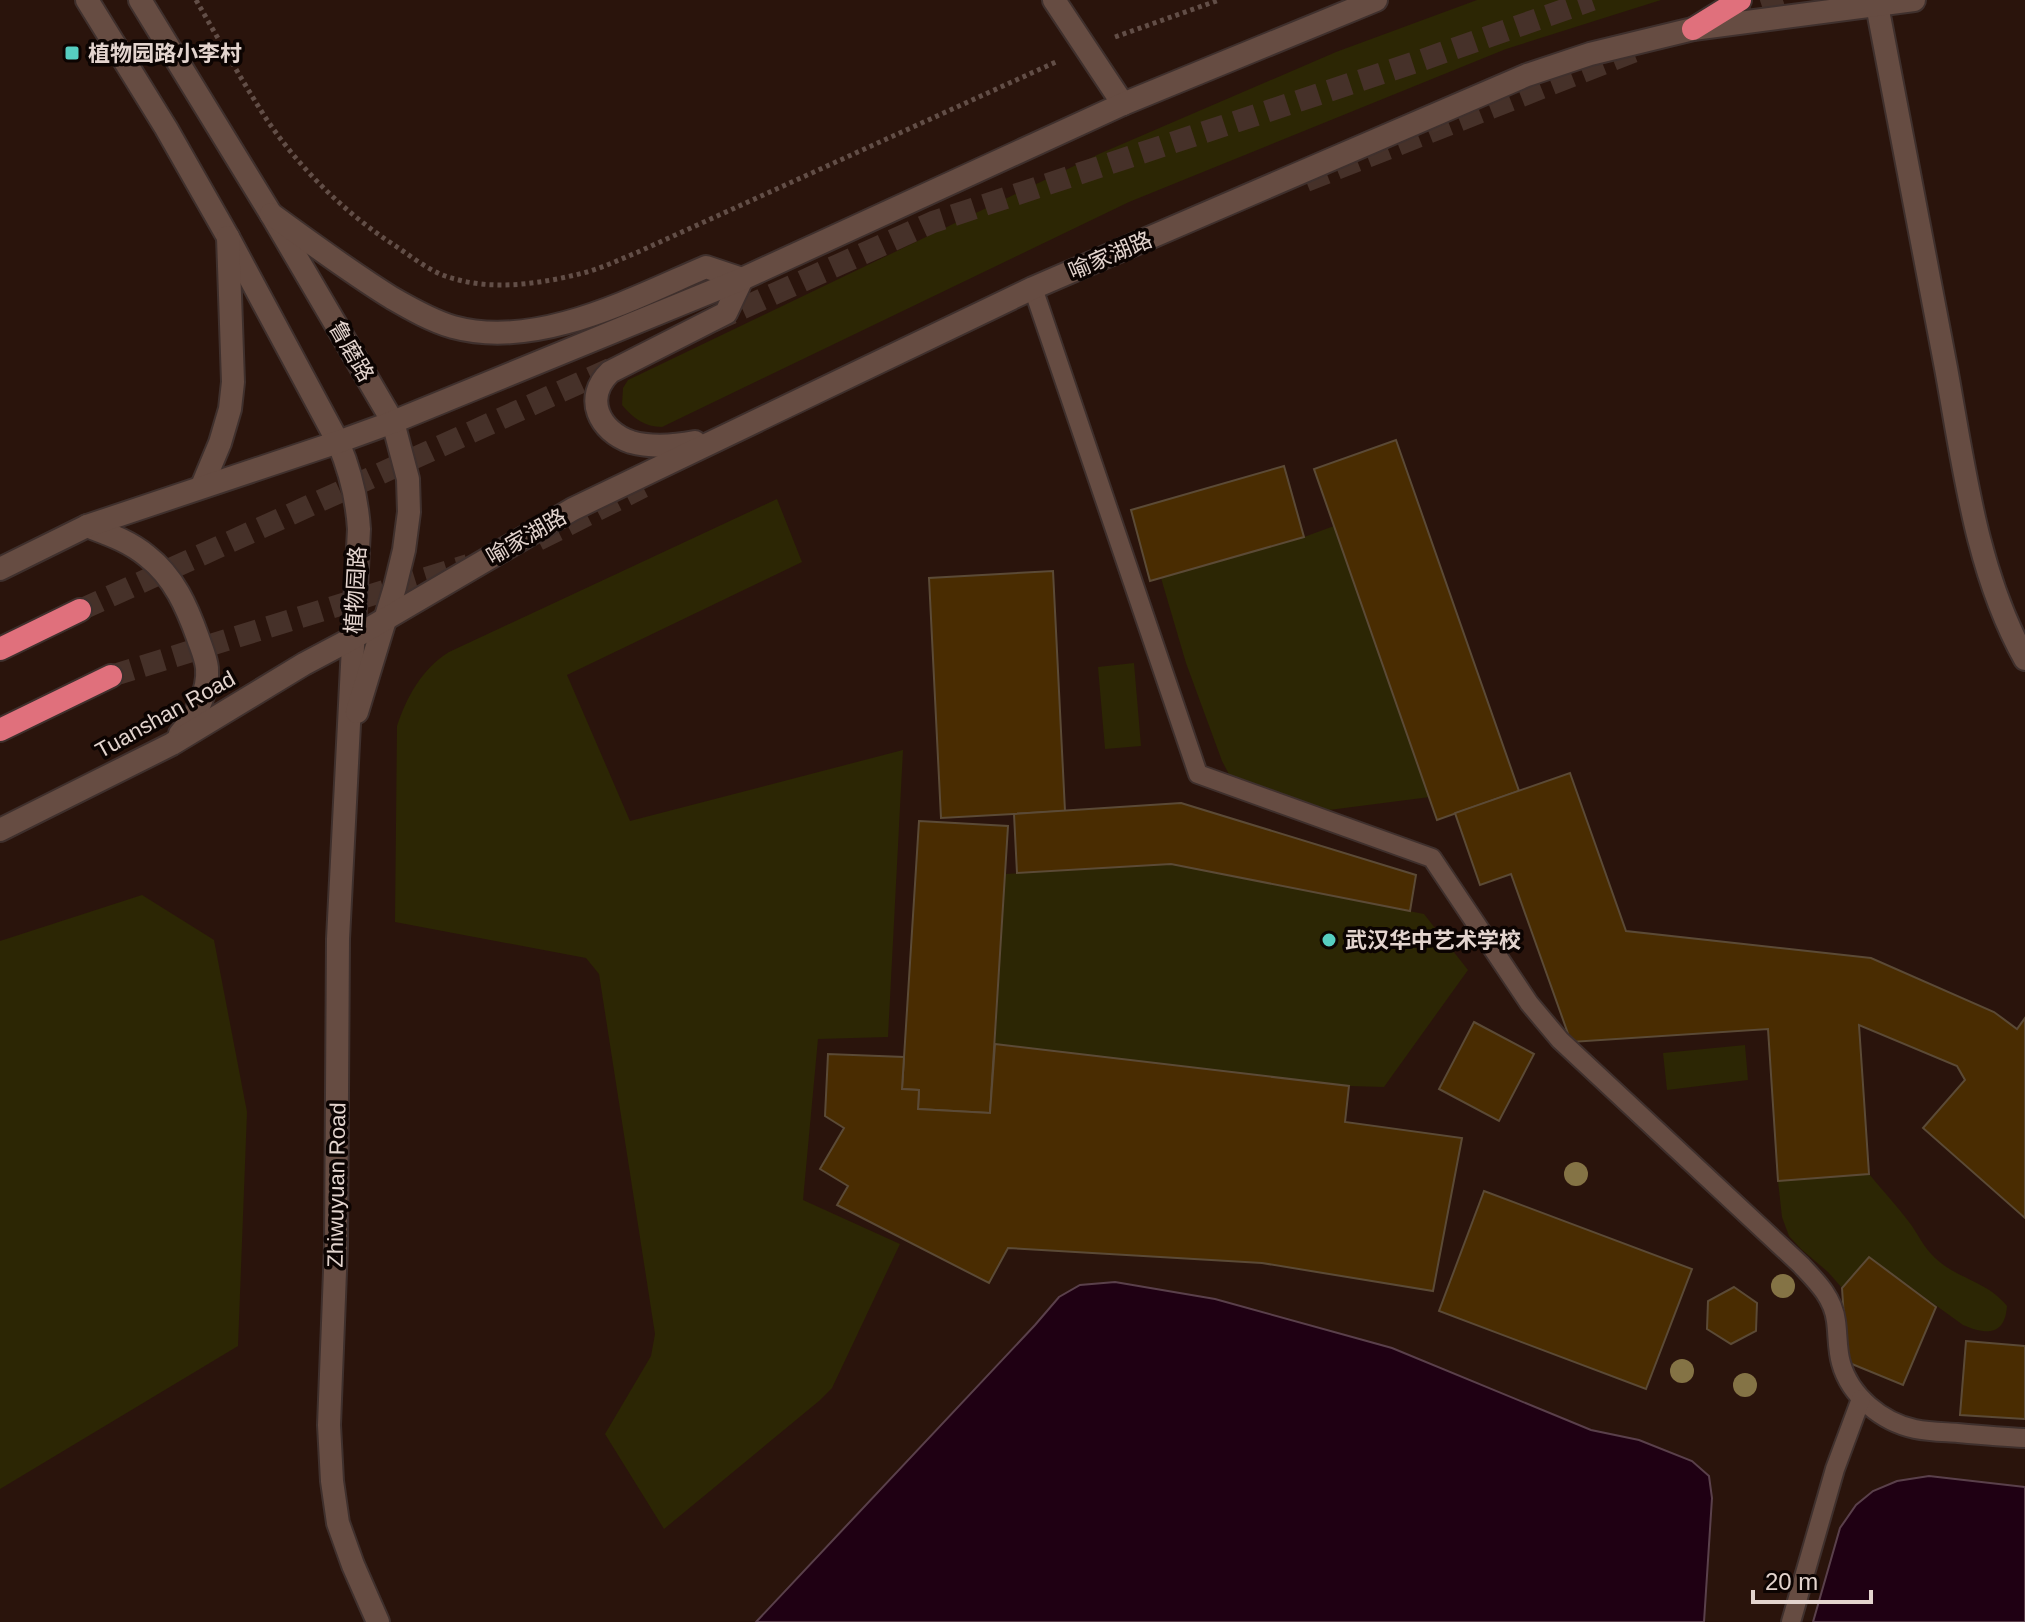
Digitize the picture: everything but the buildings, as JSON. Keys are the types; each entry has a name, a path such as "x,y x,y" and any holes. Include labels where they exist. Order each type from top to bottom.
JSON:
{"highway":[{"path":"1693,29 1740,0"},
{"path":"0,649 80,610"},
{"path":"0,730 111,676"}],"main road":[{"path":"87,0 166,128 228,237 338,442"},
{"name":"鲁磨路","path":"140,0 393,422 408,479 409,512 404,550 348,740"},
{"path":"1054,0 1123,104"},
{"path":"0,569 87,526 393,422 742,279 1123,104 1376,0"},
{"name":"喻家湖路","path":"353,638 573,509 720,437 1033,288 1527,75 1590,54 1693,29 1914,0"},
{"path":"1877,5 1969,496 1990,578 2003,615 2025,659"},
{"path":"271,214 346,268 426,316 453,327 489,333 561,324 604,311 706,267 742,279"},
{"path":"202,486 220,443 230,409 233,382 228,237"},
{"path":"720,437 672,446 628,441 600,419 595,404 596,392 610,372 726,313 742,279"},
{"name":"植物园路","path":"338,442 358,509 359,529 348,740"},
{"path":"87,526 119,538 150,558 166,574 189,611 207,667 206,680 194,718 172,744"},
{"name":"Tuanshan Road","path":"0,830 172,744 353,638"},
{"name":"Zhiwuyuan Road","path":"348,740 338,939 336,1246 329,1425 338,1523 378,1622"}],"lane":[{"path":"1033,288 1198,774 1432,858 1529,1003 1560,1040 1801,1265 1821,1288 1836,1317 1842,1366 1861,1399 1880,1413 1913,1429 2025,1438"},
{"path":"1791,1622 1835,1469 1861,1399"}],"path":[{"path":"196,0 268,120 290,150 340,204 378,234 439,274 454,279 509,285 589,271 626,257 1085,48 1219,0"}],"shaded area":[{"path":"1477,0 1661,0 1506,49 1129,202 662,427 640,421 622,405 623,388 628,380 1099,154 1336,52"},
{"path":"777,499 802,562 567,675 630,821 903,750 888,1037 818,1039 803,1200 900,1244 832,1388 664,1529 605,1434 651,1356 655,1334 599,974 586,958 395,922 397,726 417,684 449,652"},
{"path":"1334,526 1430,797 1303,815 1276,812 1252,800 1233,782 1222,761 1186,663 1161,578"},
{"path":"1134,663 1141,746 1105,749 1098,667"},
{"path":"1171,864 1424,914 1468,970 1384,1087 1349,1086 995,1044 1005,874"},
{"path":"142,895 214,940 247,1112 238,1346 0,1489 0,941"},
{"path":"1745,1045 1748,1080 1667,1090 1663,1053"},
{"path":"1869,1174 1935,1258 1990,1291 2007,1306 2003,1323 1998,1328 1987,1331 1963,1325 1869,1257 1842,1288 1789,1236 1782,1217 1778,1181"},
{"path":"1115,1282 1215,1299 1392,1348 1591,1430 1639,1440 1692,1461 1709,1476 1712,1498 1704,1622 756,1622 1059,1297 1080,1285"},
{"path":"1929,1476 2025,1487 2025,1622 1813,1622 1840,1528 1856,1505 1873,1491 1897,1481"}],"tunnel":[{"path":"712,322 933,222 1422,60 1592,0"},
{"path":"1731,18 1786,0"},
{"path":"1306,181 1638,50"},
{"path":"80,610 619,365"},
{"path":"538,540 643,487"},
{"path":"111,676 468,565"}],"place":[{"name":"植物园路小李村","path":"72,53"},
{"name":"武汉华中艺术学校","path":"1329,940"}]}
